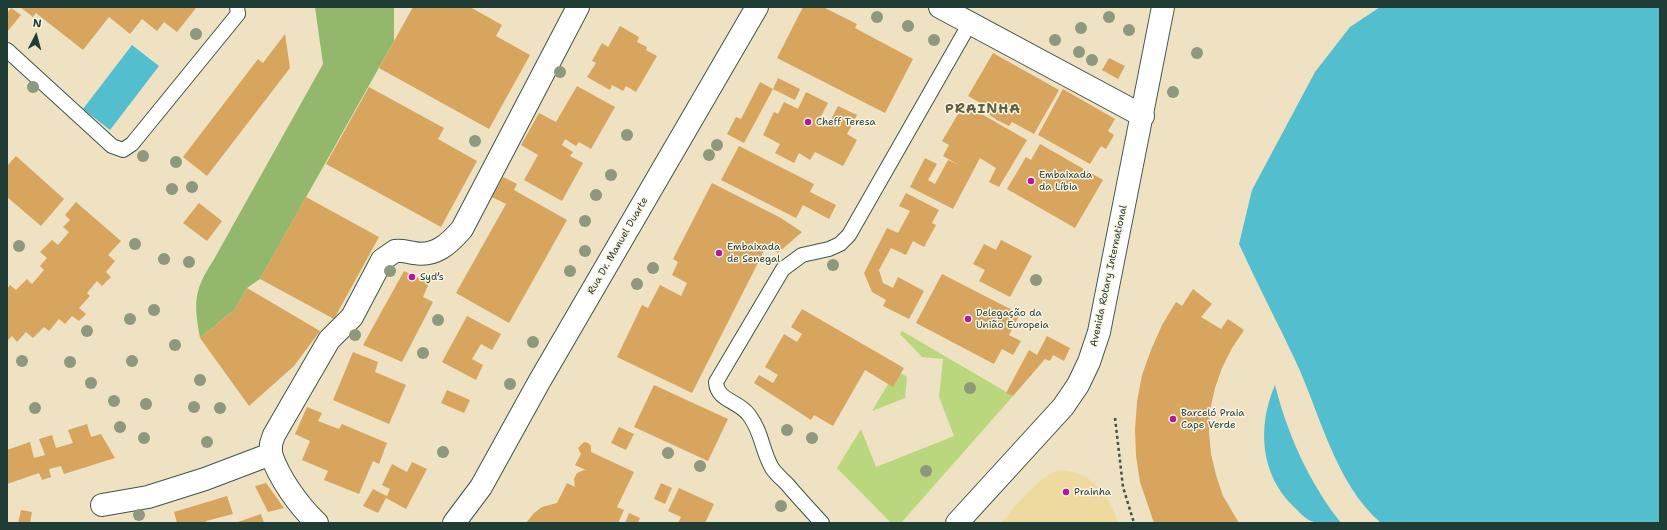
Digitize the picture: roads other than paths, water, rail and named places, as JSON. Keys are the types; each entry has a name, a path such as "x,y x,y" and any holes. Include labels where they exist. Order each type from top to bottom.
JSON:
{"street":[{"path":"317,523 309,516 275,464 271,444 274,435 329,340 352,317 382,260 396,251 426,254 437,251 452,241 462,230 578,7"},
{"name":"Rua Dr. Manuel Duarte","path":"454,523 482,487 539,382 758,7"},
{"path":"940,7 1143,116"},
{"name":"Avenida Rotary International","path":"957,523 1063,407 1078,385 1089,362 1099,332 1164,7"},
{"path":"102,505 162,492 205,479 272,454"},
{"name":"Rua Dr. Manuel Duarte","path":"474,523 482,487"}],"lane":[{"path":"7,50 112,146 123,150 132,144 238,14 237,7"},
{"path":"822,523 772,469 761,434 753,419 744,408 719,394 716,390 716,382 782,269 802,256 829,250 840,244 849,235 970,23"}],"water":[{"path":"1380,7 1660,7 1660,523 1381,523 1365,507 1340,469 1296,362 1239,244 1252,190 1315,72 1350,27"},
{"path":"132,45 159,66 110,130 83,109"},
{"path":"1275,385 1286,422 1309,475 1341,523 1327,524 1308,520 1283,494 1274,480 1268,465 1264,433 1269,401"}],"place":[{"name":"Cheff Teresa","path":"808,122"},
{"name":"Embaixada da Líbia","path":"1031,181"},
{"name":"Embaixada de Senegal","path":"719,253"},
{"name":"Syd’s","path":"412,277"},
{"name":"Delegação da União Europeia","path":"968,319"},
{"name":"Barceló Praia Cape Verde","path":"1173,419"},
{"name":"Prainha","path":"1066,492"}],"district":[{"name":"PRAINHA","path":"983,109"}]}
